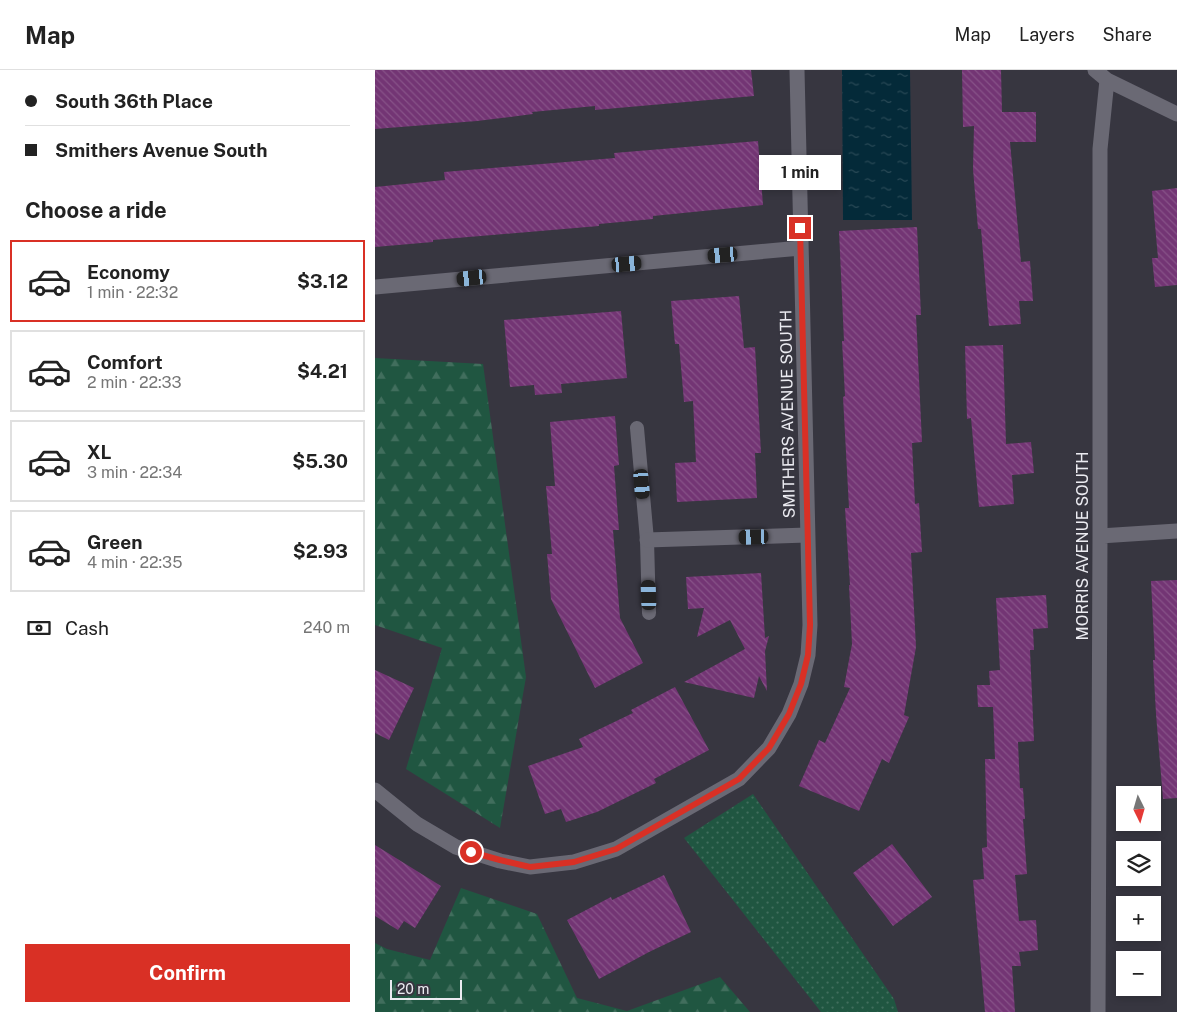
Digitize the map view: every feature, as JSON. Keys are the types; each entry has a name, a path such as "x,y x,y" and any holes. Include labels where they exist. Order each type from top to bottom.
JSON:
{"street":[{"name":"SMITHERS AVENUE SOUTH","path":"375,790 417,824 456,847 530,867 574,862 616,849 739,779 769,748 789,714 801,684 808,655 810,625 797,70"},
{"path":"1101,75 1177,114"},
{"name":"MORRIS AVENUE SOUTH","path":"1098,1012 1101,75"},
{"path":"375,287 801,248"},
{"path":"1100,536 1177,531"},
{"path":"647,540 807,535"}],"lane":[{"path":"637,428 647,540 649,613"}],"green space":[{"path":"375,358 483,364 526,677 500,828 406,769 442,648 375,625"},
{"path":"753,794 894,999 898,1012 821,1012 684,838"},
{"path":"461,888 537,914 577,998 627,1011 720,977 750,1012 375,1012 375,943 387,949 430,960"}],"water":[{"path":"842,70 910,70 912,220 843,220"}],"building":[{"path":"375,70 751,70 754,96 595,110 595,106 532,112 533,114 477,121 375,129"},
{"path":"962,70 1001,70 1002,112 1036,112 1036,142 1010,142 1021,262 1030,261 1033,301 1019,301 1021,324 989,326 981,229 978,229 973,169 974,126 963,127"},
{"path":"758,141 763,205 653,216 653,219 599,224 599,226 433,240 433,242 375,247 375,187 445,180 444,172 615,158 614,153"},
{"path":"1177,188 1177,285 1155,287 1152,258 1158,258 1152,191"},
{"path":"917,227 921,315 916,315 922,442 912,443 915,504 919,503 922,552 911,553 916,647 904,715 909,717 889,763 882,759 859,811 799,786 819,740 825,743 850,688 844,687 852,644 845,508 849,508 843,397 845,396 842,341 844,341 839,231"},
{"path":"739,296 744,348 755,347 761,453 755,453 757,498 677,502 675,463 696,462 693,401 684,402 679,344 675,344 671,301"},
{"path":"621,311 627,378 561,384 562,393 535,395 534,385 510,387 504,320"},
{"path":"1003,345 1006,444 1031,442 1034,473 1012,475 1014,504 979,507 971,418 967,419 965,346"},
{"path":"615,416 619,465 614,466 619,530 613,530 620,618 643,663 595,688 551,599 547,554 552,554 546,486 555,486 550,422"},
{"path":"761,573 765,638 769,636 765,651 767,691 759,676 754,698 684,682 745,649 730,620 697,637 704,608 688,609 686,577"},
{"path":"1177,580 1177,798 1163,799 1153,660 1155,660 1151,581"},
{"path":"1046,595 1048,628 1033,629 1034,650 1030,650 1034,741 1018,742 1020,788 1023,788 1027,874 1015,875 1019,921 1036,920 1038,950 1019,952 1021,966 1012,966 1015,1012 985,1012 973,880 984,879 982,848 987,847 985,759 995,759 993,707 978,707 977,685 990,685 989,671 1000,670 996,598"},
{"path":"375,670 414,688 389,740 375,733"},
{"path":"675,687 709,750 654,779 656,783 597,812 566,822 561,809 545,814 528,766 583,747 579,739 633,713 631,710"},
{"path":"892,844 932,897 893,926 853,873"},
{"path":"375,845 441,886 415,928 404,921 398,930 375,916"},
{"path":"664,875 691,932 599,979 567,920 611,897 612,900"}],"route":[{"path":"471,852 530,867 574,862 616,849 739,779 769,748 789,714 801,684 808,655 810,625 800,228"}]}
